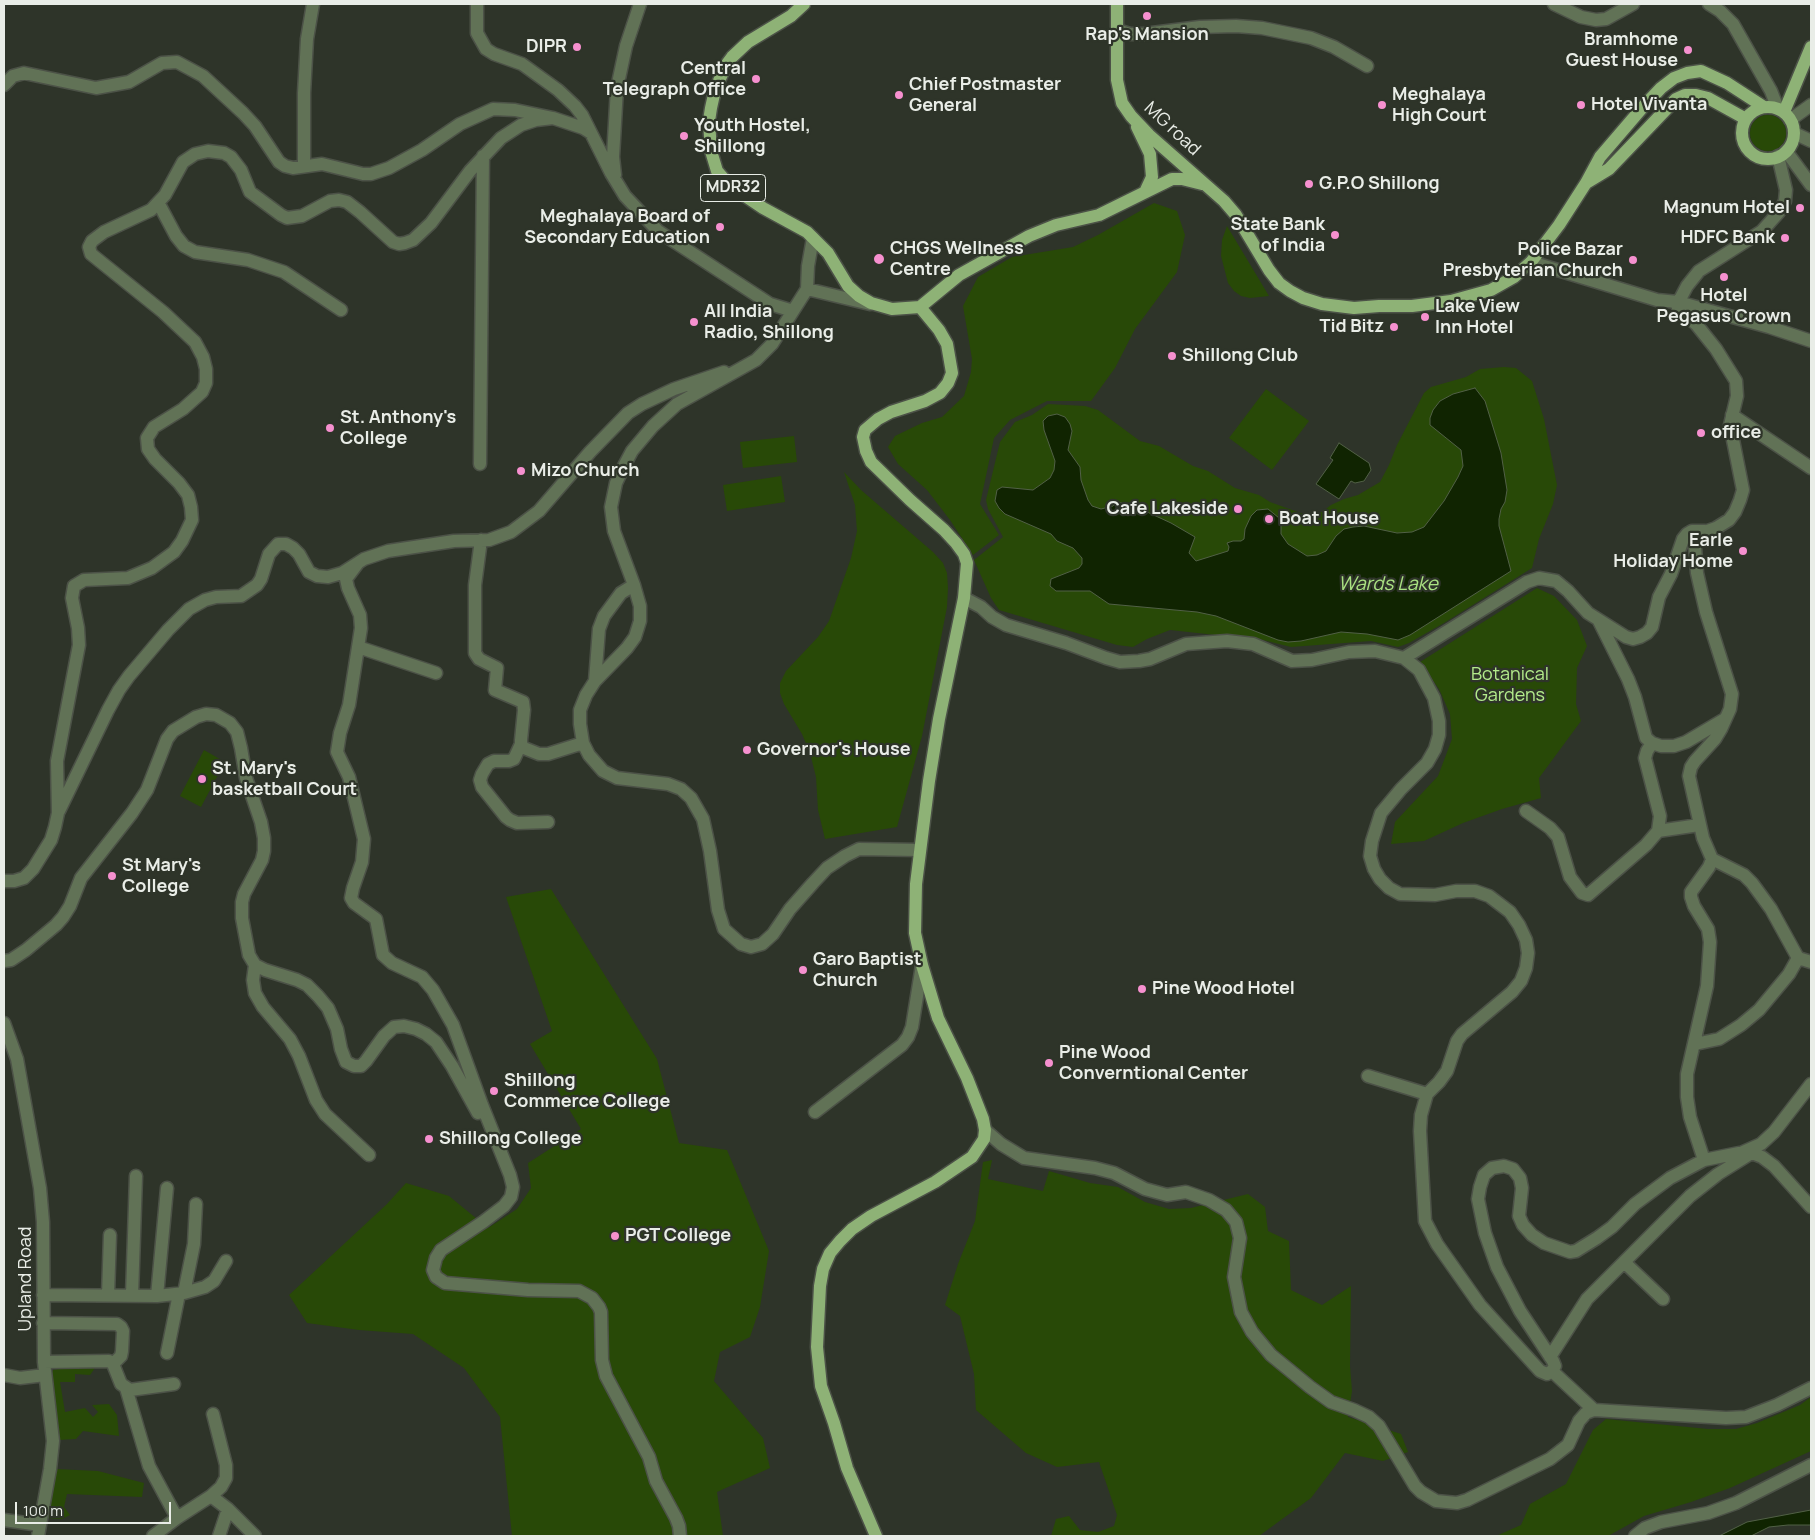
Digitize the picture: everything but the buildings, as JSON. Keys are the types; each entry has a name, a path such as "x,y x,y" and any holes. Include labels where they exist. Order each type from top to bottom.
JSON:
{"main road":[{"name":"MDR32","path":"804,4 791,16 748,42 726,65 715,90 711,108 710,138 714,162 718,171 729,185 797,226 813,238 828,253 848,286 864,299 876,305 892,309 920,307"},
{"name":"MG road","path":"1117,4 1118,91 1122,103 1131,116 1156,142 1224,201 1236,215 1269,270 1279,283 1303,298 1322,304 1354,308 1412,306 1451,301 1491,290 1514,277 1532,262 1559,225 1600,157 1642,108 1674,78 1686,73 1701,71 1713,76 1764,107"},
{"path":"1784,114 1811,46"},
{"path":"1586,183 1609,169 1676,100 1685,95 1708,98 1746,119"},
{"path":"1764,107 1784,114 1794,133 1792,143 1782,154 1764,158 1757,156 1746,147 1742,133 1746,119 1764,107"},
{"path":"1131,116 1150,154 1152,177 1145,192"},
{"path":"876,1536 847,1468 821,1386 818,1347 820,1286 823,1269 830,1253 852,1229 871,1216 935,1182 972,1157 981,1144 985,1130 983,1119 967,1078 938,1018 922,965 915,918 919,850 938,723 964,598 966,563 964,554 944,530 871,462 863,443 865,430 891,412 925,401 940,393 948,383 952,373 947,344 939,330 920,307 959,275 1013,244 1056,225 1099,215 1172,179 1192,181 1207,186"}],"street":[{"path":"304,166 304,94 307,39 313,4"},
{"path":"477,4 477,33 486,49 494,54 522,64 558,90 579,110 625,196 658,231 770,304 793,311"},
{"path":"625,196 615,175 613,157 617,88 626,46 640,4"},
{"path":"1554,4 1582,18 1596,20 1606,19 1633,4"},
{"path":"1709,4 1720,11 1733,24 1784,114 1811,105"},
{"path":"1117,30 1130,34 1144,34 1236,26 1262,28 1310,38 1334,47 1367,66"},
{"path":"4,85 14,76 24,72 96,88 130,82 162,63 177,62 203,76 243,113 255,126 279,162 285,166 294,168 322,164 363,174 371,174 389,168 422,150 460,124 494,109 515,110 553,118 583,128 591,133"},
{"path":"58,813 57,761 79,645 78,628 72,598 74,586 84,580 128,578 152,568 174,552 182,541 192,520 192,507 188,495 179,482 155,459 148,449 147,438 154,428 184,409 202,392 206,383 203,357 195,342 91,254 89,247 92,241 97,236 143,215 159,204 169,189 177,170 188,157 201,152 218,152 231,157 242,170 250,192 281,216 287,218 302,216 330,201 339,200 347,202 360,212 393,242 405,243 414,240 431,223 456,188 483,156 512,130 536,120 553,118"},
{"path":"1794,133 1811,140"},
{"path":"1782,154 1811,185"},
{"path":"1704,1160 1688,1108 1687,1074 1707,986 1710,942 1708,929 1694,906 1691,892 1709,867 1712,859 1699,825 1689,776 1691,767 1715,740 1730,709 1732,694 1706,612 1695,555 1696,539 1699,534 1716,528 1729,520 1735,512 1740,500 1742,482 1730,424 1738,386 1733,374 1716,348 1696,324 1679,310 1678,302 1699,271 1762,231 1779,212 1785,200 1786,190 1782,154"},
{"path":"480,464 483,156"},
{"path":"159,204 176,236 184,246 195,252 248,260 284,272 341,310"},
{"path":"813,238 808,266 807,289 765,352 746,366 677,404 653,426 632,451 616,483 611,507 614,530 634,585 640,606 640,621 634,637 627,648 595,681 586,695 580,710 583,743 589,756 603,771 617,778 668,784 681,789 691,798 702,819 710,851 718,910 724,928 741,944 751,947 762,944 773,934 790,909 813,882 827,868 844,856 859,849 919,850"},
{"path":"1532,262 1657,300 1678,302 1770,327 1811,341"},
{"path":"807,289 876,305"},
{"path":"4,881 24,878 33,869 51,840 58,813 119,690 168,630 189,609 205,600 216,597 242,596 257,585 269,554 278,544 286,544 293,548 299,554 309,572 317,576 335,576 369,557 388,551 454,541 496,538 510,532 534,516 619,421 636,407 683,386 746,366"},
{"path":"1732,415 1811,468"},
{"path":"1404,658 1535,578 1556,581 1588,613 1626,637 1633,639 1647,633 1652,627 1659,597 1671,574 1683,539 1692,531 1705,531"},
{"path":"481,540 475,585 475,653 479,659 497,668 495,690 523,702 521,744 514,759 510,761 494,761 488,764 480,780 482,788 510,820 517,823 548,822"},
{"path":"358,563 346,579 360,615 361,628 349,704 340,733 337,752 349,777 364,839 362,862 352,888 351,898 354,903 376,919 383,955 392,963 422,978 442,1004 459,1037 482,1105 512,1182 511,1197 504,1206 442,1250 434,1261 434,1274 441,1281 450,1283 528,1290 579,1291 587,1294 596,1302 601,1312 602,1360 606,1376 649,1457 656,1481 676,1518 680,1536"},
{"path":"595,681 600,629 604,616 621,594 634,585"},
{"path":"964,598 981,607 992,617 1006,625 1120,662 1150,659 1186,644 1227,641 1253,644 1292,661 1312,660 1349,652 1385,652 1404,658 1419,670 1434,698 1439,721 1439,735 1435,749 1427,763 1401,788 1381,813 1372,841 1370,856 1374,869 1389,888 1400,894 1426,895 1456,891 1475,891 1490,896 1510,912 1519,925 1526,940 1528,953 1526,968 1520,981 1506,997 1462,1034 1457,1041 1446,1071 1439,1082 1427,1094 1421,1115 1420,1131 1425,1221 1437,1244 1480,1305 1540,1372 1547,1374 1555,1366 1520,1312 1497,1267 1485,1233 1478,1199 1484,1175 1492,1168 1504,1166 1513,1170 1520,1178 1522,1188 1519,1216 1523,1225 1532,1235 1544,1243 1570,1252 1576,1251 1597,1238 1635,1204 1670,1178 1704,1160 1739,1153 1761,1144 1774,1132 1811,1084"},
{"path":"1599,621 1628,679 1646,738 1652,743 1662,746 1674,746 1686,742 1725,719"},
{"path":"358,647 436,673"},
{"path":"4,961 11,960 26,950 63,917 82,878 132,813 147,790 167,740 173,731 196,717 206,714 216,715 230,723 237,732 246,778 261,822 264,851 262,860 244,894 242,902 242,918 249,955 255,964 265,970 297,980 307,985 318,996 328,1008 337,1029 346,1062 354,1066 361,1066 366,1062 384,1036 394,1028 404,1026 426,1034 436,1042 452,1066 485,1126 496,1140"},
{"path":"521,744 529,751 548,754 583,743"},
{"path":"1652,743 1647,751 1646,758 1660,816 1658,831"},
{"path":"1526,811 1550,828 1558,837 1570,877 1582,893 1586,895 1590,894 1625,863 1658,831 1699,825"},
{"path":"1712,859 1744,875 1752,883 1771,909 1798,958 1811,962"},
{"path":"1695,1044 1719,1040 1759,1010 1789,974 1798,958"},
{"path":"255,964 253,980 255,993 263,1007 290,1039 299,1056 316,1100 324,1114 368,1155"},
{"path":"815,1112 902,1045 908,1037 912,1027 922,965"},
{"name":"Upland Road","path":"4,1024 17,1059 40,1188 43,1222 44,1362 53,1441 39,1531"},
{"path":"1368,1076 1427,1094"},
{"path":"985,1130 1001,1144 1024,1158 1096,1168 1114,1173 1144,1189 1168,1195 1186,1192 1209,1200 1226,1210 1236,1222 1240,1238 1234,1277 1241,1312 1252,1332 1271,1355 1317,1392 1331,1402 1369,1417 1379,1426 1415,1486 1436,1501 1457,1503 1467,1500 1550,1459 1568,1445 1583,1417 1594,1410 1726,1418 1746,1417 1811,1388"},
{"path":"1739,1153 1752,1153 1762,1157 1774,1166 1811,1207"},
{"path":"1550,1357 1583,1303 1702,1185 1752,1153"},
{"path":"132,1295 136,1176"},
{"path":"158,1296 167,1188"},
{"path":"167,1353 194,1244 196,1204"},
{"path":"108,1295 110,1235"},
{"path":"43,1295 158,1296 181,1294 205,1287 214,1281 226,1261"},
{"path":"1624,1262 1663,1299"},
{"path":"43,1323 117,1324 123,1331 122,1351 121,1356 113,1364"},
{"path":"44,1362 105,1360 113,1364 121,1384 126,1388 135,1390 174,1384"},
{"path":"1552,1371 1594,1410"},
{"path":"4,1375 20,1378 45,1375"},
{"path":"126,1388 150,1466 176,1518"},
{"path":"153,1536 222,1487 226,1478 224,1454 213,1414"},
{"path":"1634,1536 1645,1528 1661,1522 1708,1513 1736,1503 1811,1465"},
{"path":"211,1496 228,1509 255,1536"},
{"path":"219,1536 228,1509"},
{"path":"4,1520 39,1531"}],"green space":[{"path":"1768,115 1780,121 1786,133 1780,145 1768,151 1756,145 1750,133 1756,121"},
{"path":"1154,203 1177,211 1185,235 1177,272 1135,329 1115,368 1091,401 1047,401 1010,420 994,438 980,504 999,535 973,555 927,490 898,464 888,447 895,436 922,423 942,417 964,396 971,372 972,359 963,306 978,277 1012,257 1073,247"},
{"path":"1227,226 1269,296 1250,298 1241,296 1228,283 1221,256 1222,240"},
{"path":"1516,368 1532,381 1544,419 1557,485 1553,504 1539,539 1532,568 1409,643 1398,647 1371,641 1291,647 1247,636 1225,636 1170,630 1133,647 1117,645 999,610 991,598 974,560 1003,537 988,509 986,500 1000,442 1015,422 1032,415 1048,404 1085,406 1098,410 1140,441 1159,446 1193,466 1208,471 1235,488 1259,495 1270,502 1306,515 1322,512 1331,505 1358,495 1380,482 1424,393 1431,387 1466,377 1480,369"},
{"path":"1266,389 1309,421 1272,470 1229,438"},
{"path":"794,436 797,462 743,468 740,442"},
{"path":"844,472 861,490 933,552 943,563 947,573 948,588 947,607 922,736 897,827 825,839 818,810 816,777 810,753 802,734 784,704 780,693 780,683 786,671 818,637 829,621 851,558 857,531 855,505"},
{"path":"781,476 785,502 727,511 723,485"},
{"name":"Botanical Gardens","path":"1537,588 1554,596 1577,620 1587,646 1577,668 1576,704 1581,721 1539,778 1541,798 1463,823 1424,841 1391,844 1395,822 1438,776 1452,739 1450,714 1439,689 1420,662"},
{"name":"St. Mary's basketball Court","path":"204,750 225,762 201,807 180,796"},
{"path":"551,889 657,1059 679,1143 727,1150 769,1251 760,1307 750,1337 720,1352 714,1381 763,1438 770,1468 717,1492 723,1536 512,1536 500,1417 464,1368 413,1334 359,1330 307,1323 289,1295 387,1204 406,1183 449,1196 488,1228 517,1209 531,1188 528,1163 581,1129 530,1044 552,1031 506,897"},
{"path":"992,1160 988,1179 1043,1191 1049,1171 1090,1183 1118,1187 1145,1202 1169,1209 1191,1208 1248,1194 1265,1207 1268,1231 1289,1241 1291,1290 1322,1305 1351,1286 1350,1366 1352,1391 1348,1417 1401,1434 1408,1452 1383,1461 1345,1453 1311,1498 1259,1536 1051,1536 1056,1519 1069,1516 1080,1530 1098,1532 1114,1526 1117,1515 1099,1462 1057,1467 1026,1453 976,1410 974,1374 960,1316 945,1305 958,1264 975,1221 983,1162"},
{"path":"73,1367 95,1368 90,1375 75,1374 75,1382 60,1382 65,1412 85,1408 93,1417 98,1412 92,1405 109,1404 117,1415 119,1436 83,1431 76,1439 58,1440 49,1379 53,1370"},
{"path":"1811,1397 1811,1451 1730,1488 1644,1516 1608,1536 1496,1536 1521,1525 1530,1504 1566,1484 1593,1430 1606,1419 1708,1429 1736,1429 1757,1423 1800,1405"},
{"path":"56,1469 98,1471 144,1483 142,1497 67,1494 64,1507 70,1515 62,1519 46,1518"}],"water":[{"name":"Wards Lake","path":"1475,388 1485,401 1501,453 1507,490 1505,502 1501,509 1499,526 1511,571 1410,635 1398,640 1367,634 1341,632 1288,642 1278,640 1216,616 1197,612 1109,604 1090,591 1056,591 1050,586 1051,579 1079,568 1082,564 1082,558 1073,548 1057,541 1051,534 1005,514 995,501 997,490 1002,487 1033,490 1050,478 1054,470 1055,461 1044,430 1043,421 1048,416 1057,414 1065,417 1070,424 1072,431 1068,450 1080,467 1081,480 1092,506 1101,509 1113,506 1117,502 1132,505 1171,523 1195,537 1189,553 1196,561 1228,551 1227,543 1244,539 1245,529 1251,516 1257,510 1268,509 1279,518 1281,534 1288,544 1307,556 1317,555 1326,551 1336,536 1344,529 1364,526 1397,533 1412,532 1424,527 1444,501 1463,466 1461,450 1430,425 1430,418 1440,401 1453,394"},
{"path":"1339,443 1369,463 1371,470 1364,481 1355,483 1351,481 1339,499 1316,484 1333,460 1330,458"},
{"path":"1811,1510 1811,1525 1769,1527 1751,1536 1719,1536 1747,1522"}],"place":[{"name":"Rap's Mansion","path":"1147,16"},
{"name":"DIPR","path":"577,47"},
{"name":"Bramhome Guest House","path":"1688,50"},
{"name":"Central Telegraph Office","path":"756,79"},
{"name":"Chief Postmaster General","path":"899,95"},
{"name":"Meghalaya High Court","path":"1382,105"},
{"name":"Hotel Vivanta","path":"1581,105"},
{"name":"Youth Hostel, Shillong","path":"684,136"},
{"name":"G.P.O Shillong","path":"1309,184"},
{"name":"Magnum Hotel","path":"1800,208"},
{"name":"Meghalaya Board of Secondary Education","path":"720,227"},
{"name":"State Bank of India","path":"1335,235"},
{"name":"HDFC Bank","path":"1785,238"},
{"name":"CHGS Wellness Centre","path":"879,259"},
{"name":"Police Bazar Presbyterian Church","path":"1633,260"},
{"name":"Hotel Pegasus Crown","path":"1724,277"},
{"name":"Lake View Inn Hotel","path":"1425,317"},
{"name":"All India Radio, Shillong","path":"694,322"},
{"name":"Tid Bitz","path":"1394,327"},
{"name":"Shillong Club","path":"1172,356"},
{"name":"St. Anthony's College","path":"330,428"},
{"name":"office","path":"1701,433"},
{"name":"Mizo Church","path":"521,471"},
{"name":"Cafe Lakeside","path":"1238,509"},
{"name":"Boat House","path":"1269,519"},
{"name":"Earle Holiday Home","path":"1743,551"},
{"name":"Governor's House","path":"747,750"},
{"name":"St. Mary's basketball Court","path":"202,779"},
{"name":"St Mary's College","path":"112,876"},
{"name":"Garo Baptist Church","path":"803,970"},
{"name":"Pine Wood Hotel","path":"1142,989"},
{"name":"Pine Wood Converntional Center","path":"1049,1063"},
{"name":"Shillong Commerce College","path":"494,1091"},
{"name":"Shillong College","path":"429,1139"},
{"name":"PGT College","path":"615,1236"}]}
